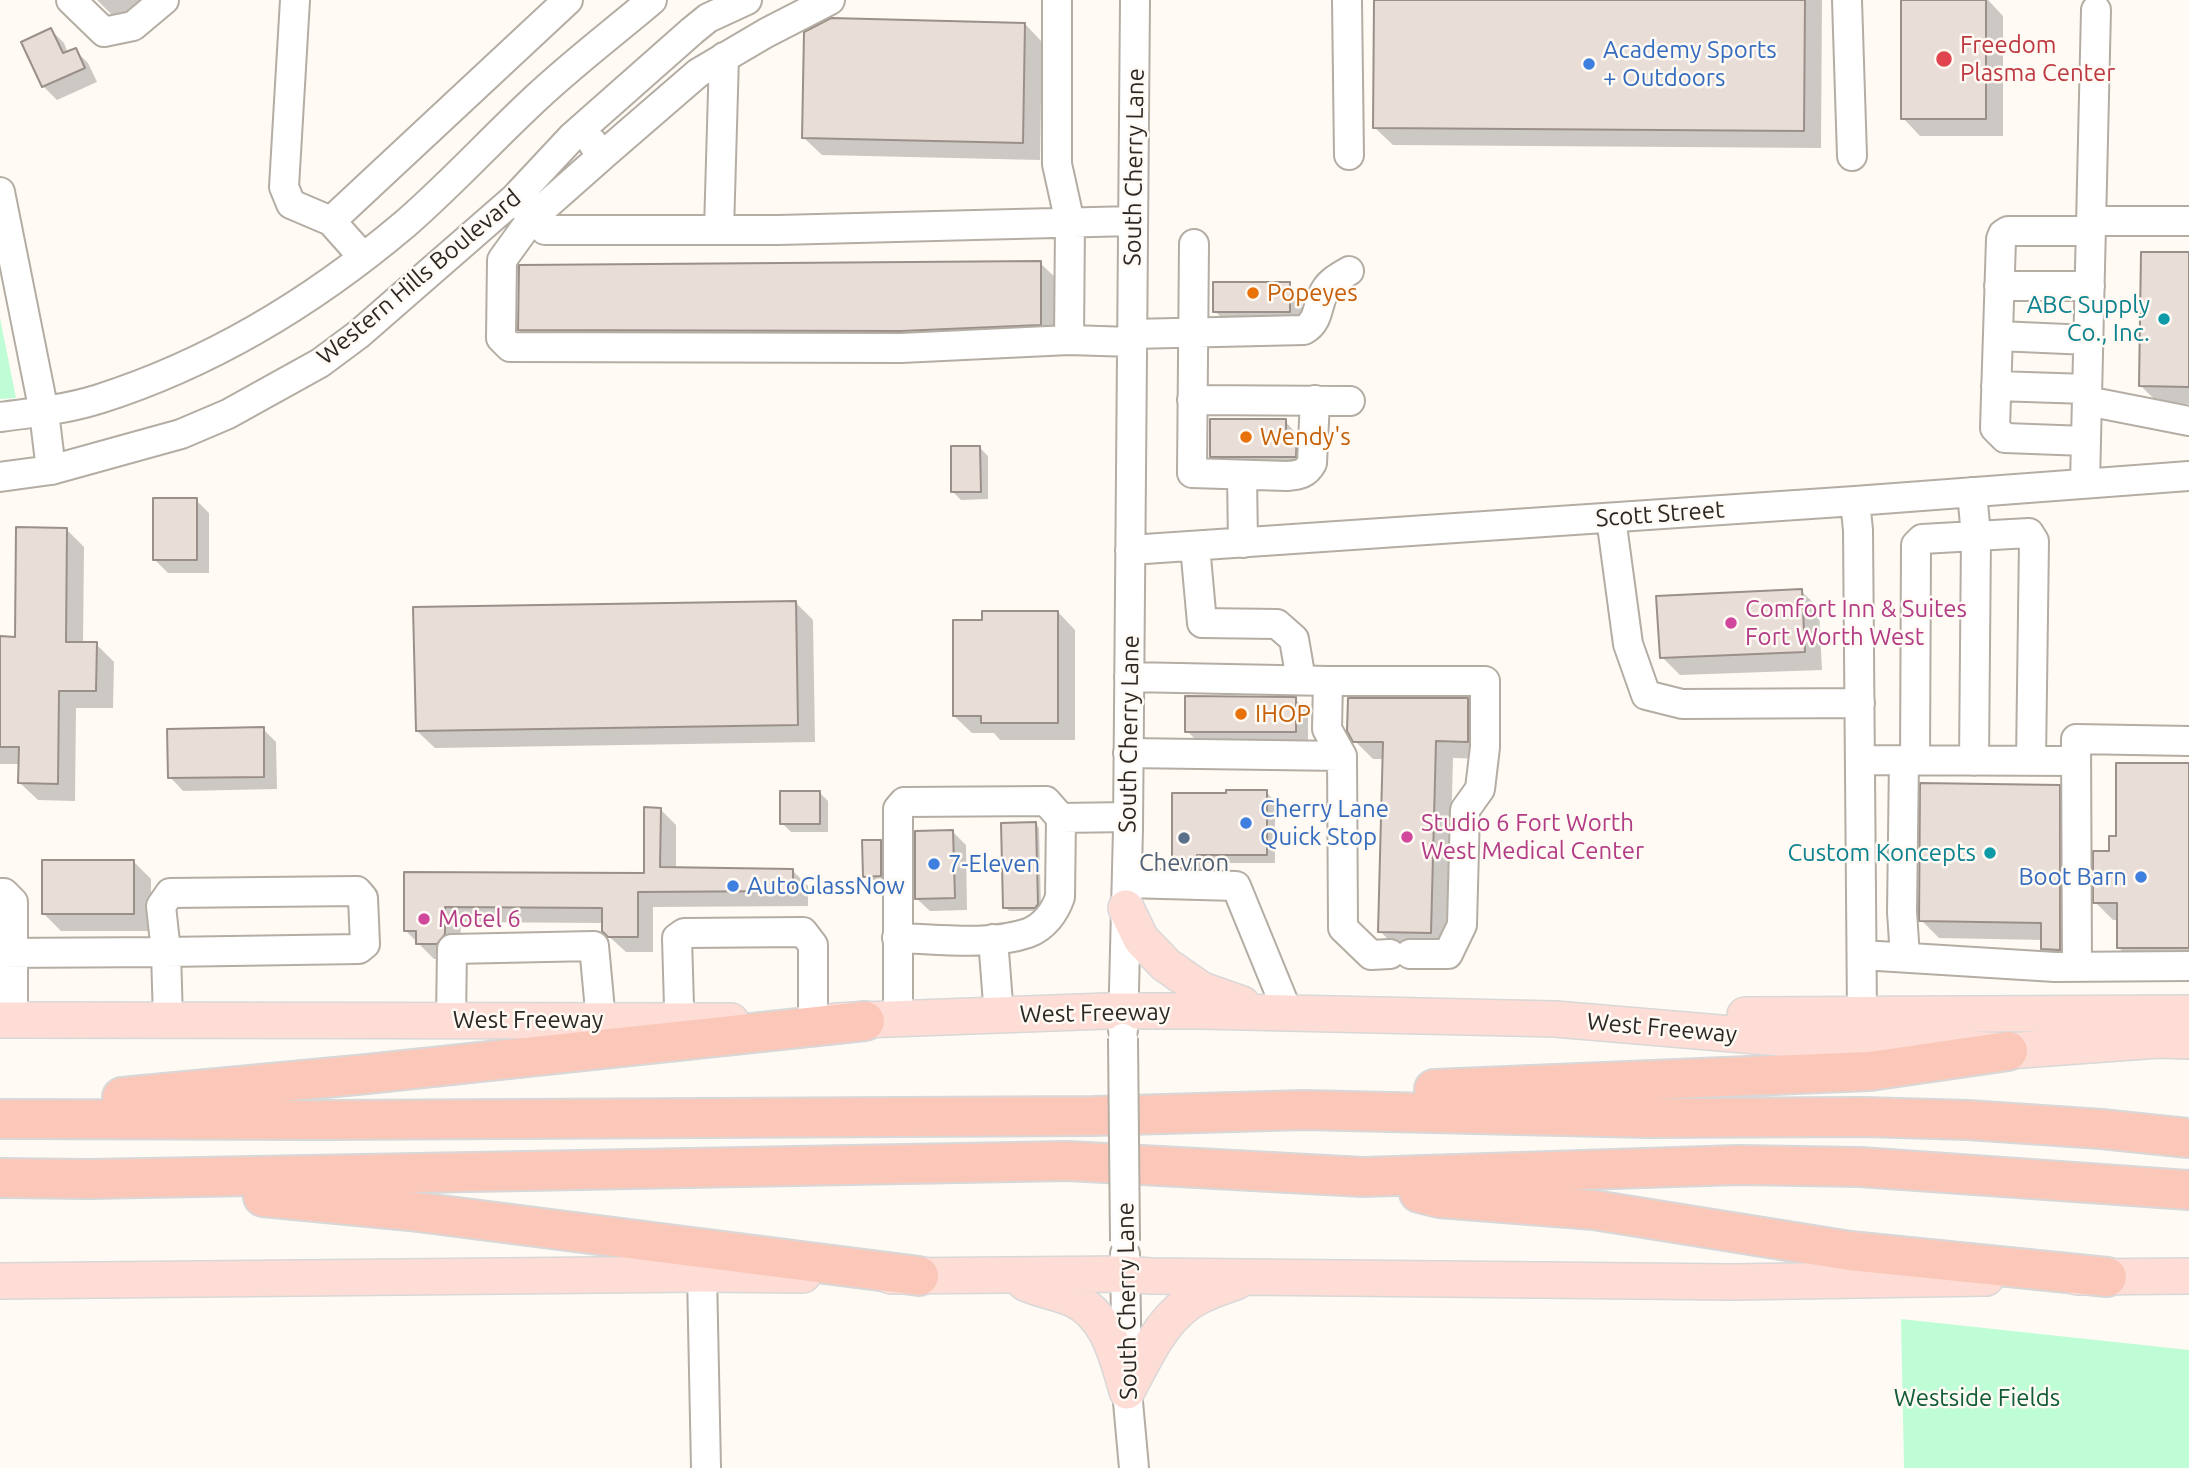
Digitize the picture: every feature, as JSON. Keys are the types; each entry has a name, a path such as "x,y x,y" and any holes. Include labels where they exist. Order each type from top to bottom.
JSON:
{"highway":[{"path":"0,1109 354,1076 680,1030 881,1021"},
{"path":"1304,1110 1358,1093 1870,1071 2008,1051"},
{"path":"0,1119 1093,1116 1304,1110 1647,1118 1864,1117 1968,1120 2189,1138"},
{"path":"0,1178 90,1179 1069,1161 1363,1177 1738,1165 1819,1166 2008,1176 2189,1190"},
{"path":"1363,1177 1439,1198 1594,1210 1850,1251 2107,1277"},
{"path":"90,1179 410,1211 919,1276"}],"main road":[{"path":"1126,895 1141,939 1166,965 1202,990 1277,1013"},
{"name":"West Freeway","path":"881,1021 999,1016 1123,1025 1277,1013 1555,1018 1815,1041 2008,1051 2159,1040 2189,1041"},
{"path":"1555,1018 2189,1013"},
{"name":"West Freeway","path":"6,1020 601,1021 680,1030"},
{"path":"0,1281 702,1274 1005,1275 1125,1257 1250,1276 1734,1282 2189,1276"},
{"path":"1005,1275 1084,1304 1113,1343 1127,1391"},
{"path":"1127,1391 1158,1335 1174,1314 1199,1296 1250,1276"}],"street":[{"path":"71,0 104,32 134,26 164,0"},
{"path":"295,0 284,187 291,204 331,221 363,257"},
{"path":"331,221 568,0"},
{"name":"Western Hills Boulevard","path":"0,417 44,412 97,400 154,379 248,335 327,286 406,223 537,97 652,0"},
{"name":"Western Hills Boulevard","path":"0,477 51,470 181,434 228,414 320,363 524,207 581,129 675,46 703,9 747,0"},
{"path":"830,0 698,73 602,156 524,207 502,260 501,338 510,346 901,348 1132,338 1193,332 1304,330 1312,325 1319,313 1322,296 1328,285 1349,271"},
{"path":"1057,0 1057,164 1070,223 1069,340"},
{"name":"South Cherry Lane","path":"1134,1468 1127,1391 1123,1025 1128,817 1135,0"},
{"path":"1347,0 1349,155"},
{"path":"1847,0 1852,156"},
{"path":"2085,483 2096,10"},
{"path":"675,46 698,73"},
{"path":"719,230 724,57"},
{"path":"581,129 602,156"},
{"path":"0,192 44,412 51,470"},
{"path":"524,207 545,230 778,230 1133,221"},
{"path":"2086,441 2005,438 1995,428 2003,234 2008,231 2189,221"},
{"path":"1194,244 1192,473 1300,475 1308,470 1312,463 1315,400"},
{"path":"1999,285 2090,285"},
{"path":"1998,336 2088,340"},
{"path":"1996,386 2087,395 2189,421"},
{"path":"1192,400 1350,401"},
{"path":"1242,475 1243,543"},
{"name":"Scott Street","path":"1130,550 1854,501 2189,475"},
{"path":"1972,492 1976,536 1975,761"},
{"path":"1854,501 1858,530 1862,1014"},
{"path":"1611,518 1628,643 1646,695 1682,704 1860,703"},
{"path":"1905,957 1902,912 1910,760 1916,545 1922,539 2029,533 2034,541 2031,761"},
{"path":"1129,677 1315,681 1485,681 1485,747 1480,789 1465,810 1462,925 1448,954 1371,955 1343,928 1342,756 1327,729 1315,681 1294,639 1277,624 1202,623 1195,546"},
{"path":"2077,967 2076,738 2189,741"},
{"path":"1128,754 1342,756"},
{"path":"1860,760 2076,761"},
{"path":"881,1021 897,938 898,809 904,802 1046,801 1061,818 1060,897 1056,910 1030,932 993,939 897,938"},
{"path":"1061,818 1128,817"},
{"path":"1126,895 1236,886 1277,1013"},
{"path":"6,953 166,952 359,949 365,944 363,898 357,891 170,893 161,906 166,952 168,1020"},
{"path":"0,893 5,893 13,902 6,953 6,1020"},
{"path":"680,1030 677,938 684,933 803,932 813,945 813,1024"},
{"path":"993,939 999,1016"},
{"path":"451,1020 452,949 594,946 601,1021"},
{"path":"1862,955 2077,967 2189,966"},
{"path":"702,1274 706,1468"}],"green space":[{"path":"0,318 16,398 0,399"},
{"name":"Westside Fields","path":"1901,1319 2189,1350 2189,1468 1904,1468"}],"building":[{"name":"Academy Sports + Outdoors","path":"1374,0 1805,0 1804,131 1373,128"},
{"name":"Freedom Plasma Center","path":"1901,0 1986,0 1986,119 1901,119"},
{"path":"831,18 1025,23 1023,143 802,138 804,32"},
{"path":"51,28 63,53 76,48 85,68 42,87 21,42"},
{"name":"ABC Supply Co., Inc.","path":"2141,252 2189,252 2189,387 2139,386"},
{"path":"1041,261 1041,325 901,331 518,330 519,265"},
{"path":"1213,282 1290,282 1290,312 1213,312"},
{"path":"1210,419 1286,419 1286,433 1297,433 1296,457 1210,457"},
{"path":"951,446 980,446 981,492 951,492"},
{"path":"153,498 197,498 197,560 153,560"},
{"path":"16,527 67,528 66,642 97,642 96,691 59,691 58,784 18,783 19,747 0,747 0,636 15,637"},
{"name":"Comfort Inn & Suites Fort Worth West","path":"1802,589 1805,652 1660,658 1656,596"},
{"path":"796,601 798,725 416,731 413,607"},
{"path":"982,611 1058,611 1058,723 981,723 981,716 953,716 953,620 982,620"},
{"name":"IHOP","path":"1185,696 1296,697 1296,732 1185,732"},
{"name":"Studio 6 Fort Worth West Medical Center","path":"1348,698 1468,698 1468,742 1436,741 1431,933 1378,932 1383,742 1353,742 1347,731"},
{"path":"264,727 264,777 168,778 167,729"},
{"name":"Boot Barn","path":"2116,763 2189,763 2189,948 2117,948 2117,903 2093,903 2093,851 2109,851 2109,836 2116,836"},
{"name":"Custom Koncepts","path":"1920,783 2060,785 2060,950 2041,949 2041,923 1919,921"},
{"path":"1226,790 1267,790 1267,855 1197,855 1197,868 1172,868 1172,793 1226,793"},
{"path":"780,791 820,791 820,824 780,824"},
{"name":"Motel 6","path":"644,807 661,808 660,867 793,869 793,891 638,892 638,937 608,937 602,931 602,908 445,907 445,934 437,944 416,944 416,931 404,931 404,872 644,873"},
{"path":"1036,822 1038,904 1035,908 1003,908 1001,823"},
{"name":"7-Eleven","path":"953,830 955,898 915,899 915,831"},
{"path":"862,840 881,840 881,876 863,877"},
{"path":"42,860 134,860 134,914 42,914"}],"place":[{"name":"Freedom Plasma Center","path":"1944,59"},
{"name":"Academy Sports + Outdoors","path":"1589,64"},
{"name":"Popeyes","path":"1253,293"},
{"name":"ABC Supply Co., Inc.","path":"2164,319"},
{"name":"Wendy's","path":"1246,437"},
{"name":"Comfort Inn & Suites Fort Worth West","path":"1731,623"},
{"name":"IHOP","path":"1241,714"},
{"name":"Cherry Lane Quick Stop","path":"1246,823"},
{"name":"Studio 6 Fort Worth West Medical Center","path":"1407,837"},
{"name":"Chevron","path":"1184,838"},
{"name":"Custom Koncepts","path":"1990,853"},
{"name":"7-Eleven","path":"934,864"},
{"name":"Boot Barn","path":"2141,877"},
{"name":"AutoGlassNow","path":"733,886"},
{"name":"Motel 6","path":"424,919"}]}
